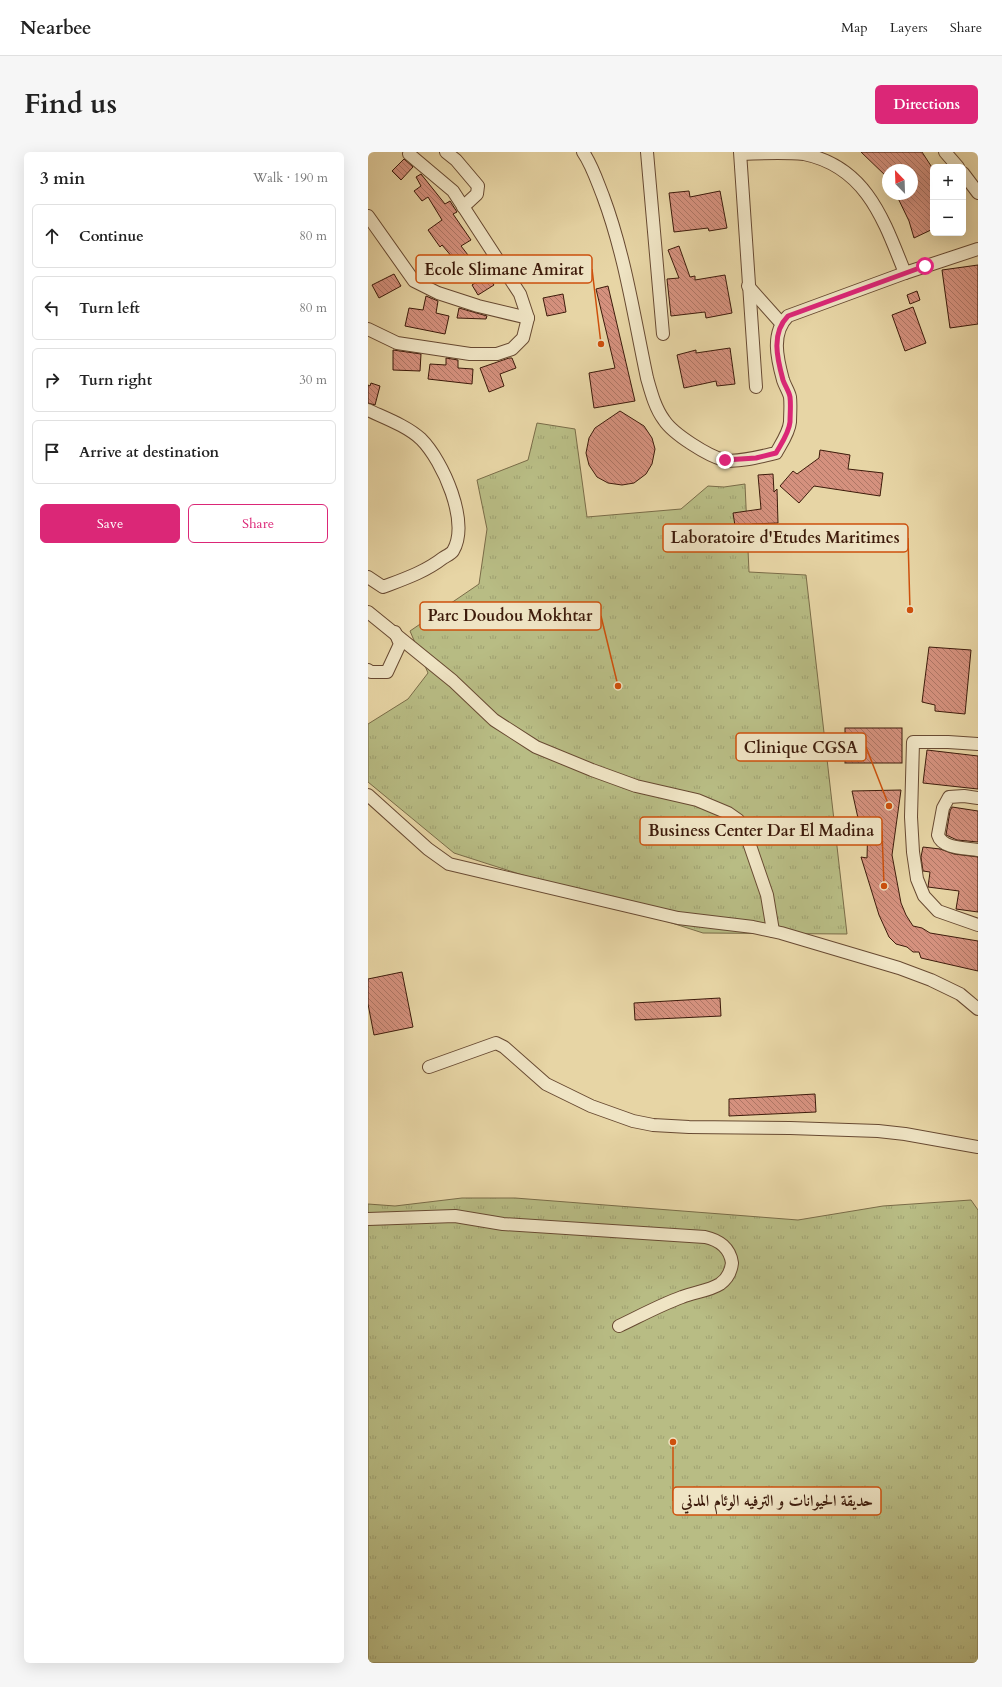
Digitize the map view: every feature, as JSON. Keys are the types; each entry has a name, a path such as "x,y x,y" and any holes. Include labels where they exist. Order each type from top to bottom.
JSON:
{"street":[{"path":"446,152 459,156 478,186 477,194 463,207"},
{"path":"583,152 593,172 608,210 620,249 652,396 664,421 693,446 725,460 756,458 776,453 784,440 790,424 790,397 783,379 776,344 778,329 781,323 788,316 905,273 978,249"},
{"path":"647,152 663,334"},
{"path":"945,152 955,164"},
{"path":"756,387 740,153 803,153 830,162 842,169 857,181 873,202 882,217 905,273"},
{"path":"368,329 397,343 470,354 498,354 512,349 523,338 528,318 520,294 453,192 409,154"},
{"path":"966,178 978,193"},
{"path":"368,216 414,281 438,293 478,306 528,318"},
{"path":"748,286 781,323"},
{"path":"368,410 403,427 421,439 438,462 449,484 456,507 459,532 452,552 429,568 383,587 368,577"},
{"path":"368,612 395,632 453,681 494,720 536,747 636,786 697,800 728,813 738,820 744,828 767,895 773,931"},
{"path":"368,670 371,672 387,672 400,644 395,632"},
{"path":"978,744 913,742 911,804 913,852 917,879 924,896 938,911 978,925"},
{"path":"368,795 428,848 449,864 678,918 753,927 773,931 899,968 931,980 960,994 978,1008"},
{"path":"978,798 964,796 949,797 943,808 938,835 942,843 978,850"},
{"path":"429,1067 496,1043 508,1050 546,1084 591,1106 633,1121 688,1127 878,1131 905,1134 978,1147"},
{"path":"368,1219 455,1216 504,1224 705,1237 718,1242 726,1248 732,1263 729,1274 722,1283 710,1289 692,1293 670,1302 619,1326"}],"green space":[{"path":"537,423 575,429 587,517 681,509 708,486 724,487 745,484 749,572 806,575 847,934 703,933 454,853 368,782 368,724 408,699 428,673 410,631 479,584 487,529 477,480 528,460"},
{"path":"462,1198 515,1198 798,1220 883,1206 971,1200 978,1210 978,1663 368,1663 368,1204 395,1206"}],"building":[{"path":"861,152 922,152 930,164 930,230 914,238 909,221 899,200 918,200 918,164 882,164 882,172"},
{"path":"404,159 413,167 401,180 392,171"},
{"path":"421,174 445,204 450,201 457,212 453,214 471,240 461,246 468,255 458,264 442,245 440,247 428,230 442,220 428,197 422,201 414,191 421,186 416,177"},
{"path":"689,191 690,197 720,191 727,228 709,231 708,228 674,232 669,193"},
{"path":"679,246 690,277 695,276 695,280 725,275 732,313 706,318 705,312 671,316 667,279 679,278 668,250"},
{"path":"978,265 978,324 950,328 942,270"},
{"path":"394,274 401,286 379,298 372,285"},
{"path":"487,275 494,285 478,295 472,285"},
{"path":"608,286 635,401 594,408 589,373 615,368 596,289"},
{"path":"917,291 920,300 910,304 907,295"},
{"path":"563,294 566,312 547,316 543,298"},
{"path":"426,296 438,301 436,313 449,316 445,334 405,326 409,308 423,310"},
{"path":"913,307 926,343 905,351 892,315"},
{"path":"459,308 487,316 486,319 457,318"},
{"path":"730,348 735,384 717,386 716,381 684,388 677,355 696,350 696,353"},
{"path":"393,350 421,354 420,371 393,370"},
{"path":"446,358 458,360 458,368 473,369 472,384 428,379 430,364 446,365"},
{"path":"512,358 516,368 500,374 504,386 489,392 480,368"},
{"path":"371,383 380,386 375,405 368,403 368,385 370,386"},
{"path":"620,411 644,426 652,438 655,449 652,464 646,474 634,483 622,485 608,483 597,477 589,465 586,453 589,438 595,428"},
{"path":"820,450 850,455 848,469 883,473 880,496 814,486 799,503 780,486 793,471 797,474 819,458"},
{"path":"773,474 774,492 777,489 778,523 752,524 753,529 736,532 733,513 761,509 758,475"},
{"path":"929,647 971,650 965,714 935,711 935,705 922,702"},
{"path":"845,728 902,728 902,763 845,763"},
{"path":"927,750 978,756 978,789 923,783"},
{"path":"901,790 892,855 901,903 906,915 913,926 922,928 930,933 978,941 978,971 921,958 919,952 913,952 907,947 896,944 889,937 879,915 861,857 867,858 868,819 858,818 852,791"},
{"path":"952,807 978,811 978,842 957,840 946,835"},
{"path":"923,847 940,849 954,854 978,857 978,912 956,909 959,891 928,887 930,872 923,871 921,857"},
{"path":"402,972 413,1027 374,1035 368,1004 368,979"},
{"path":"720,998 721,1016 635,1020 634,1003"},
{"path":"815,1094 816,1112 729,1116 729,1099"}],"place":[{"name":"Ecole Slimane Amirat","path":"601,344"},
{"name":"Laboratoire d'Etudes Maritimes","path":"910,610"},
{"name":"Parc Doudou Mokhtar","path":"618,686"},
{"name":"Clinique CGSA","path":"889,806"},
{"name":"Business Center Dar El Madina","path":"884,886"},
{"name":"حديقة الحيوانات و الترفيه الوئام المدني","path":"673,1442"}],"route":[{"path":"725,460 756,458 776,453 784,440 790,424 790,397 783,379 776,344 778,329 781,323 788,316 811,306 925,266"}]}
